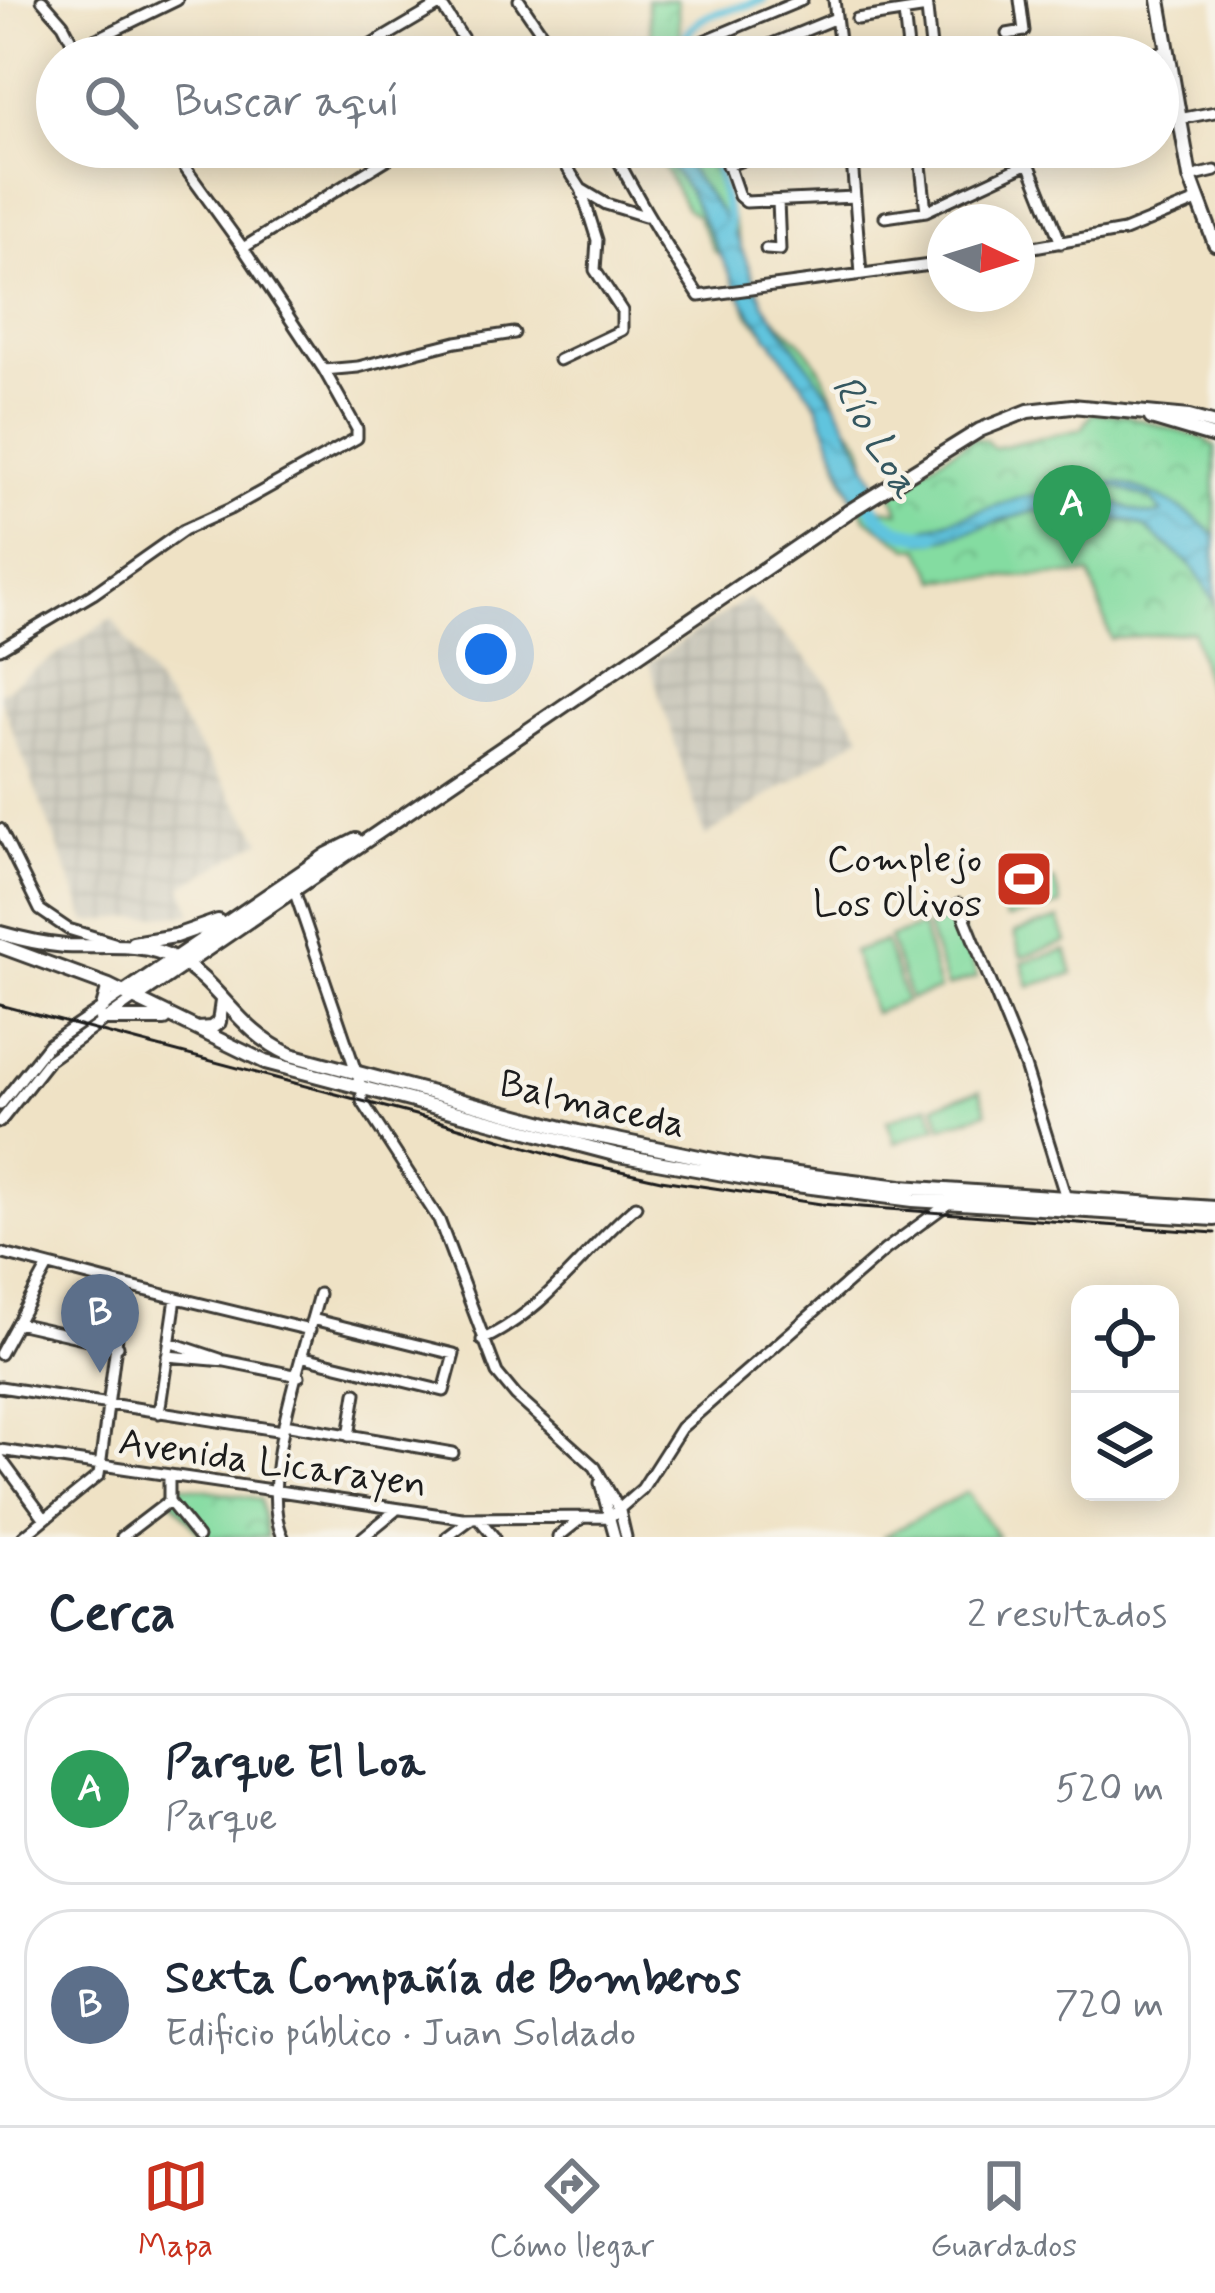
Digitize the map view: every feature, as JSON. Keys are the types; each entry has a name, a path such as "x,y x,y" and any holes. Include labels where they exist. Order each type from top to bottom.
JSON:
{"main road":[{"path":"1159,0 1165,36"},
{"path":"1179,124 1197,201 1213,235"},
{"path":"179,962 199,954 848,512 980,430 1028,411 1072,406 1215,424"},
{"path":"1122,409 1215,437"},
{"path":"129,996 328,854 405,815"},
{"path":"177,1019 102,1013 104,984 94,967 97,958 106,948 190,932 252,906"},
{"name":"Balmaceda","path":"0,933 64,946 119,944 179,962 200,975 248,1028 280,1049 578,1132 710,1161 950,1196 1215,1219"},
{"name":"Balmaceda","path":"0,946 104,984 265,1062 664,1164 913,1200 1066,1198 1215,1208"},
{"path":"199,954 200,975"},
{"path":"197,1029 219,1022 222,1000"}],"street":[{"path":"42,0 68,36"},
{"path":"109,36 177,0"},
{"path":"519,0 544,36"},
{"path":"716,36 802,0"},
{"path":"834,0 838,36"},
{"path":"1007,34 1024,31 1020,0"},
{"path":"385,36 440,2 462,36"},
{"path":"857,19 904,13 926,4 930,36"},
{"path":"904,13 907,36"},
{"path":"792,36 836,18"},
{"path":"1179,119 1215,112"},
{"path":"0,649 93,594 184,530 357,438 357,429 324,370 186,168"},
{"path":"243,248 373,168"},
{"path":"559,360 622,330 624,322 622,311 595,270 597,240 580,189 567,168"},
{"path":"622,168 699,296 927,265"},
{"path":"728,168 746,202 855,197"},
{"path":"853,168 861,274"},
{"path":"921,168 926,211"},
{"path":"885,217 926,211 1018,168"},
{"path":"1031,168 1061,243"},
{"path":"1190,177 1215,171"},
{"path":"580,189 648,218"},
{"path":"766,250 780,250 778,201"},
{"path":"1035,247 1124,230 1197,201"},
{"path":"324,370 514,333"},
{"path":"0,829 40,910 68,929 119,944"},
{"path":"294,890 357,1073 362,1101 439,1220 497,1373 595,1467 626,1537"},
{"path":"959,904 1024,1066 1066,1198"},
{"path":"0,1105 49,1045 129,996"},
{"path":"0,1121 39,1070 102,1013"},
{"path":"615,1537 615,1514 643,1490 681,1428 950,1196"},
{"path":"913,1200 922,1210 921,1221"},
{"path":"482,1340 509,1326 552,1292 636,1206"},
{"path":"0,1253 176,1298 454,1354 444,1391 304,1357"},
{"path":"0,1354 48,1265"},
{"path":"23,1537 99,1474 122,1306 115,1283"},
{"path":"283,1537 275,1519 274,1493 284,1428 319,1294"},
{"path":"159,1413 176,1298"},
{"path":"17,1323 118,1346"},
{"path":"169,1342 225,1361"},
{"path":"167,1355 299,1376"},
{"path":"0,1387 453,1453"},
{"path":"349,1436 356,1393"},
{"path":"0,1454 45,1519"},
{"name":"Avenida Licarayen","path":"0,1454 475,1520 615,1514"},
{"path":"169,1475 169,1501 198,1537"},
{"path":"122,1537 169,1501"},
{"path":"363,1537 395,1511"},
{"path":"558,1537 582,1517"},
{"path":"446,1537 475,1520 494,1537"}],"shaded area":[{"path":"748,598 822,675 862,735 705,837 649,663"},
{"path":"112,618 262,840 182,887 193,913 87,922 0,698 0,693"}],"green space":[{"path":"647,0 677,0 680,36 651,36"},
{"path":"664,168 710,168 727,202 755,291 822,372 840,420 863,447 862,482 877,507 899,512 891,489 973,438 994,448 1082,429 1092,413 1125,415 1205,439 1215,447 1215,717 1193,631 1111,639 1090,574 937,580 920,548 909,548 866,518 845,483 830,420 749,314 724,257 714,251 697,216 686,208"},
{"path":"1054,880 1061,905 1006,919 999,894"},
{"path":"957,917 977,977 947,987 927,927"},
{"path":"1059,919 1067,942 1021,957 1014,933"},
{"path":"922,926 939,990 910,999 889,937"},
{"path":"885,941 906,1001 874,1013 853,952"},
{"path":"1066,950 1073,974 1029,986 1022,962"},
{"path":"980,1090 987,1112 942,1127 935,1105"},
{"path":"929,1105 937,1127 895,1143 887,1121"},
{"path":"174,1484 260,1499 267,1537 203,1537 171,1499"},
{"path":"967,1492 998,1537 882,1537"}],"water":[{"path":"672,168 688,168 720,211 738,240 764,304 838,406 879,488 855,504 817,404 745,304 688,190"},
{"path":"1117,482 1170,503 1215,536 1215,603 1192,566 1130,521 1034,511 935,541 921,542 916,535 1022,497","holes":["1116,487 1150,499 1162,512 1150,515 1116,504 1058,500 1059,495"]}],"waterway":[{"path":"686,36 710,15 763,0"},
{"path":"716,168 729,235"},
{"name":"Río Loa","path":"863,492 892,526 935,535"}],"railway":[{"path":"0,1005 571,1160 661,1180 821,1204 1215,1233"}],"place":[{"name":"Parque El Loa","path":"1072,564"},
{"name":"Complejo Los Olivos","path":"1024,879"},
{"name":"Sexta Compañía de Bomberos","path":"100,1373"}]}
